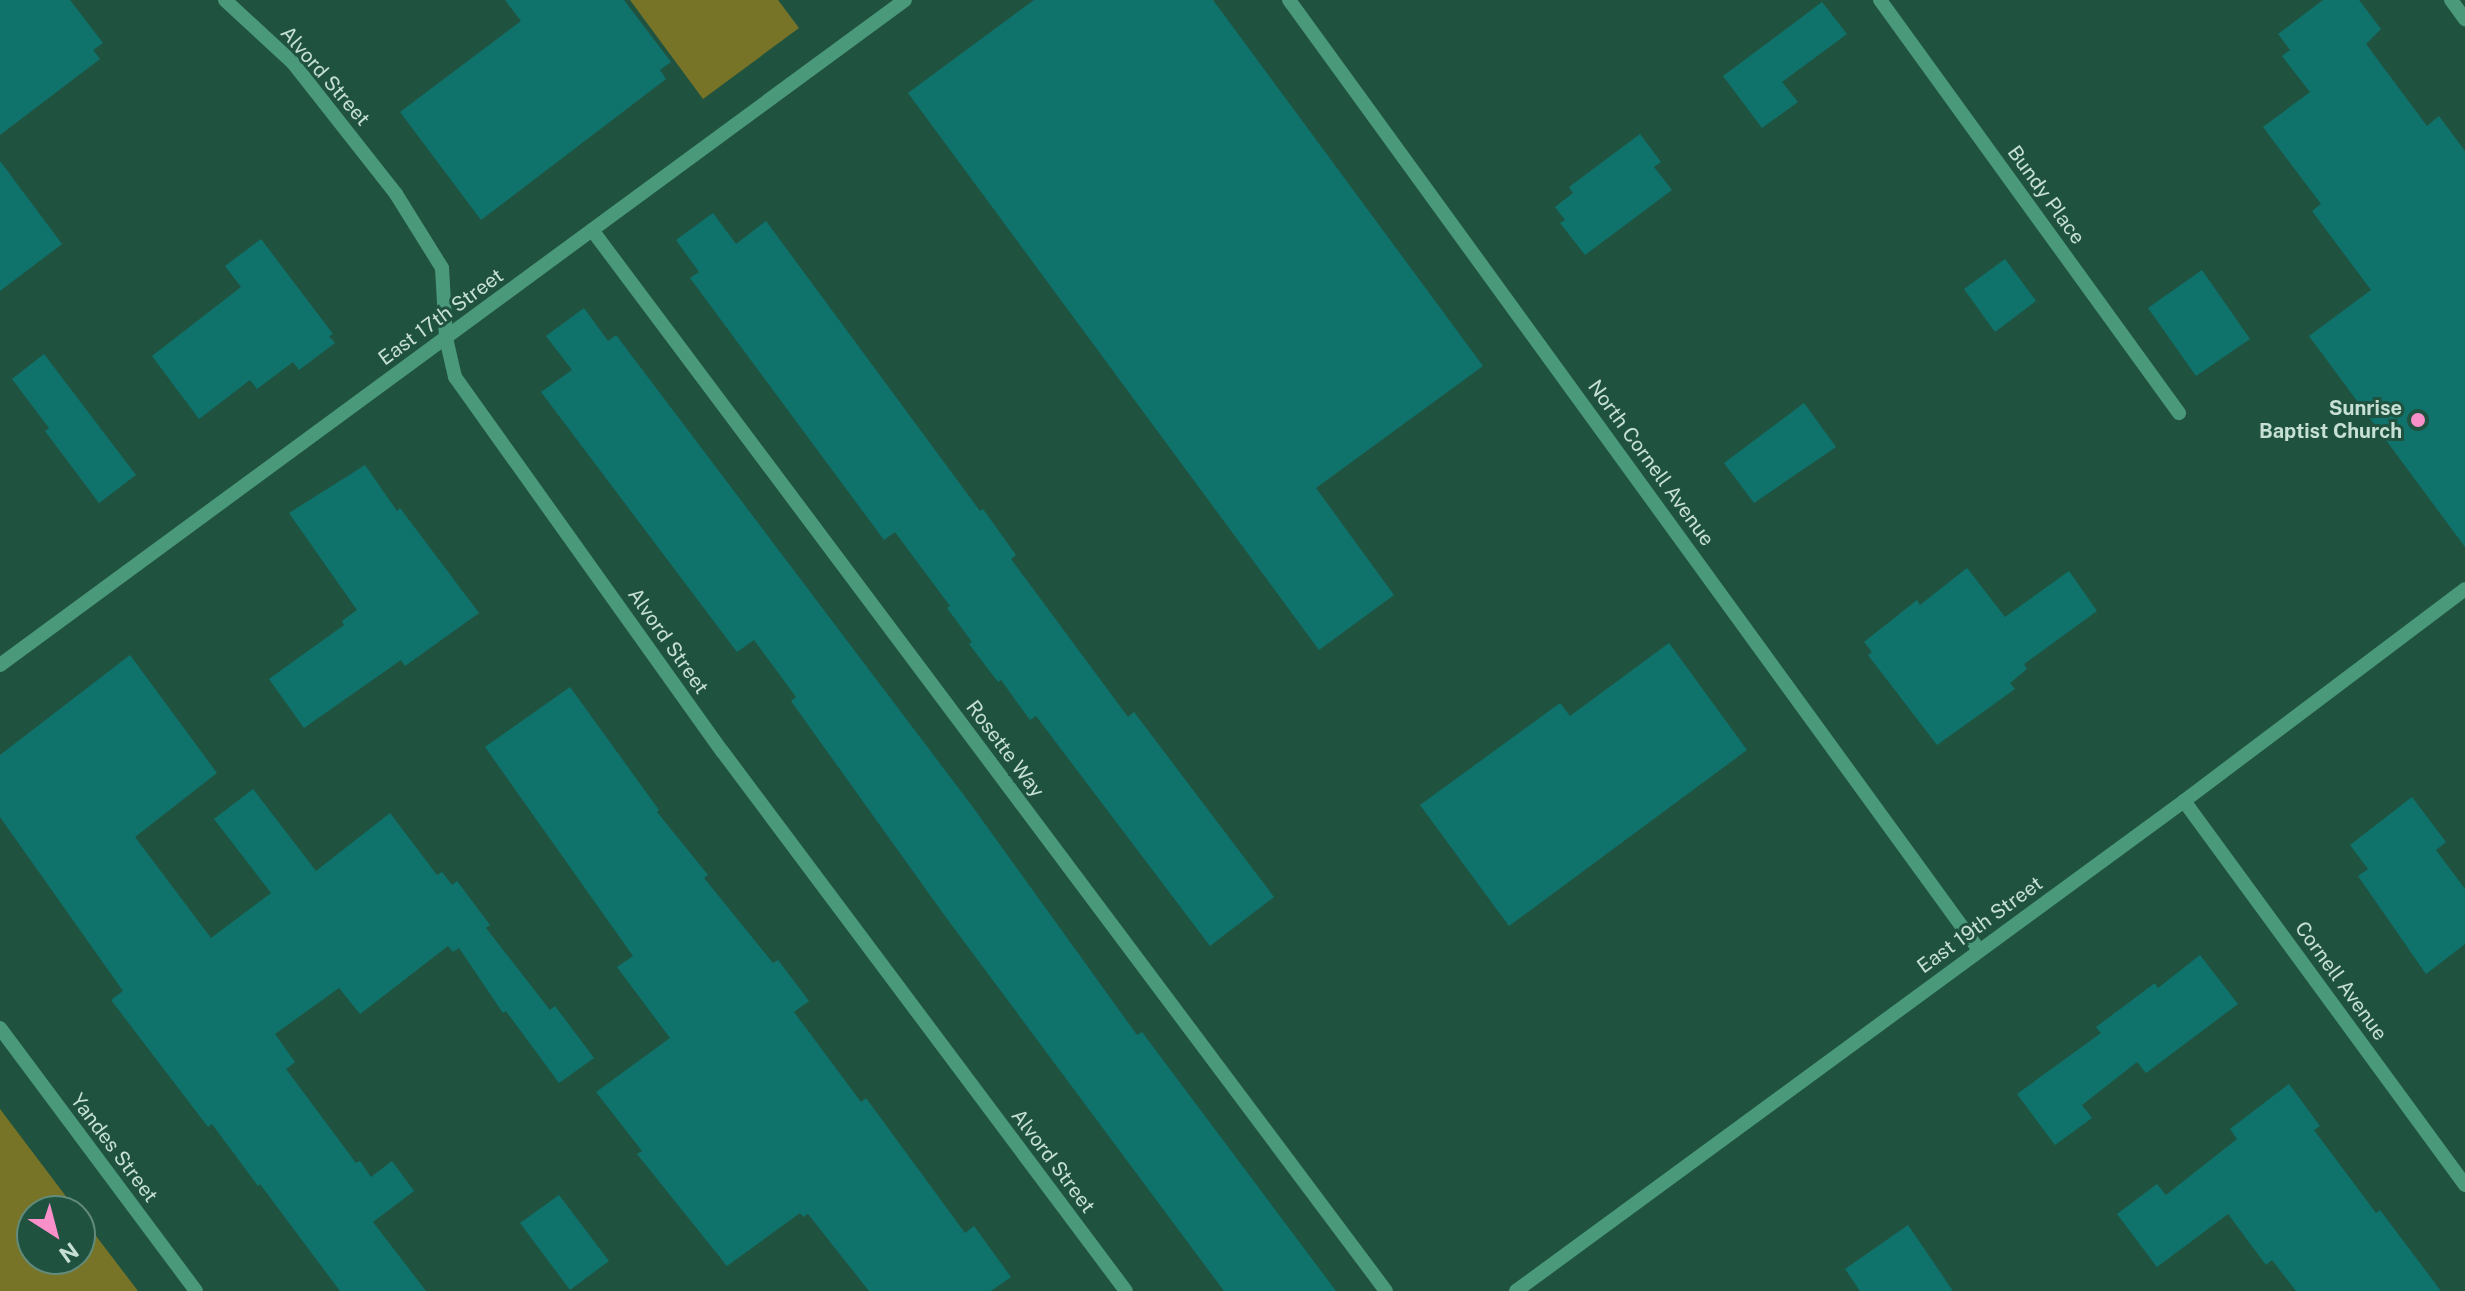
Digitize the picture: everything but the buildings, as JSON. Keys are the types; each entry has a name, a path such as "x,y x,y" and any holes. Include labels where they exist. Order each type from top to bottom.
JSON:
{"street":[{"name":"Alvord Street","path":"225,0 293,63 396,194 442,268 446,338 455,377 713,738 1126,1291"},
{"name":"East 17th Street","path":"0,665 905,0"},
{"name":"North Cornell Avenue","path":"1289,0 1979,950"},
{"name":"Bundy Place","path":"1880,0 2179,413"},
{"path":"2451,0 2465,19"},
{"name":"Rosette Way","path":"592,230 1386,1291"},
{"name":"East 19th Street","path":"1516,1291 2184,801 2465,589"},
{"name":"Cornell Avenue","path":"2184,801 2465,1185"},
{"name":"Yandes Street","path":"0,1028 196,1291"}],"shaded area":[{"path":"630,0 778,0 799,28 703,99"},
{"path":"0,1109 65,1195 16,1195 16,1275 96,1275 96,1236 138,1291 0,1291"}],"place":[{"name":"Sunrise Baptist Church","path":"2418,420"}]}
